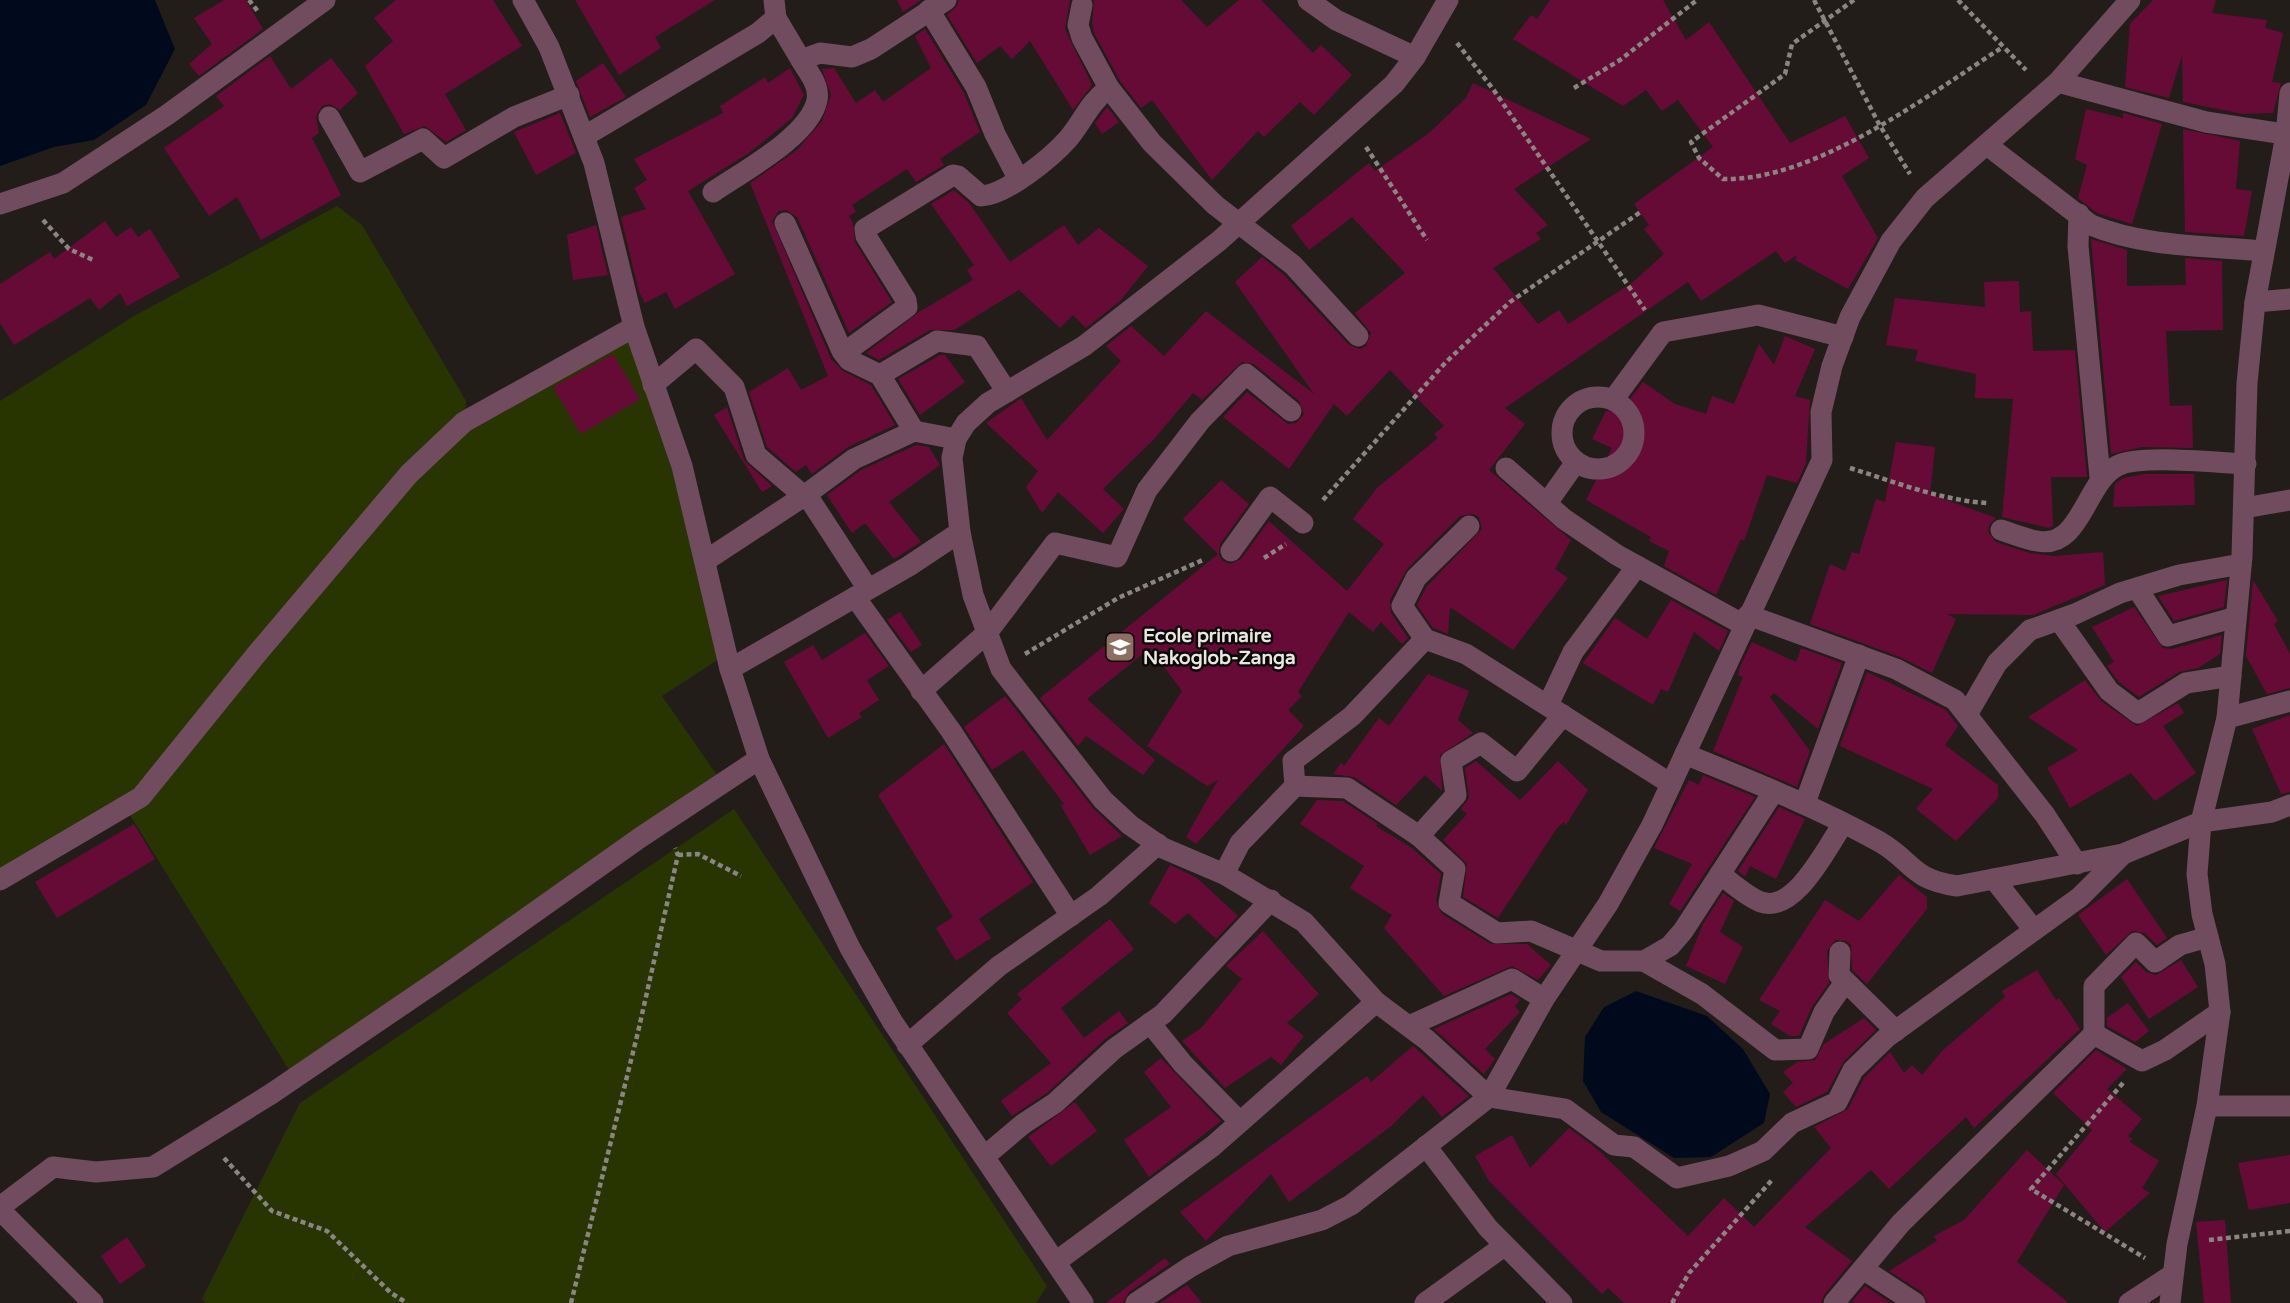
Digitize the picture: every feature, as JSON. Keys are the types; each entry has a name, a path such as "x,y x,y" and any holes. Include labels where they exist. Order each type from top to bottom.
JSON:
{"street":[{"path":"0,204 63,183 167,115 325,0"},
{"path":"523,0 550,47 585,136 617,248 634,327 682,466 730,668 760,759 850,948 907,1045 1057,1261 1083,1303"},
{"path":"1308,0 1336,20 1415,57"},
{"path":"1136,1303 1190,1266 1228,1247 1322,1220 1351,1205 1489,1097 1544,999 1608,904 1671,784 1822,460 1821,412 1843,337 1891,241 1925,198 2052,87 2130,0"},
{"path":"801,60 820,53 852,57 871,49 937,5 995,134 1020,180"},
{"path":"1082,5 1078,25 1082,38 1110,88 1152,144 1215,205 1293,265 1358,337"},
{"path":"585,136 758,33 775,9 817,86 817,100 807,120 795,135 713,192"},
{"path":"1443,9 1415,57 1394,84 1240,224 1084,346 1007,391 974,416 956,439 952,458 960,532 974,596 1001,669 1103,800 1130,825 1158,844 1224,874 1304,922 1376,1002 1409,1026 1489,1097 1565,1109 1614,1145 1634,1147 1676,1178 1729,1166 1763,1151 1792,1123 1837,1102 1853,1070 1896,1031 2080,897 2123,854"},
{"path":"2052,87 2206,122 2288,135"},
{"path":"844,353 907,307 906,300 866,236 865,229 953,176 958,176 981,196 994,196 1020,180 1066,141 1087,108 1110,88"},
{"path":"2171,1303 2177,1244 2207,1106 2220,1012 2197,874 2201,822 2227,718 2241,564 2247,383 2255,302 2288,135 2290,93"},
{"path":"329,117 360,172 423,139 444,158 514,117 569,95"},
{"path":"1987,145 2091,225 2118,234 2263,251"},
{"path":"2001,530 2039,542 2066,534 2084,511 2100,477 2078,246 2079,214"},
{"path":"785,223 844,353 849,360 880,375 914,431"},
{"path":"2255,302 2290,299"},
{"path":"1613,400 1663,332 1758,315 1843,337"},
{"path":"0,880 141,797 400,484 464,422 634,327"},
{"path":"880,375 937,341 977,346 1007,391"},
{"path":"653,385 696,349 734,387 756,455 812,503 861,593 921,691 1072,915"},
{"path":"921,691 987,632 1055,543 1117,557 1147,490 1200,421 1246,374 1291,411"},
{"path":"1590,397 1613,400 1630,416 1634,428 1629,451 1610,466 1598,468 1576,462 1563,443 1562,431 1570,409 1590,397"},
{"path":"705,561 804,496 854,459 914,431 956,439"},
{"path":"1548,503 1576,462"},
{"path":"2100,477 2126,462 2246,464"},
{"path":"1506,468 1564,519 1637,566 1746,620 1896,669 1955,700 1968,713 2045,815 2077,864"},
{"path":"1231,551 1270,496 1303,523"},
{"path":"2244,508 2290,500"},
{"path":"1469,526 1416,578 1402,606 1426,639 1466,654 1671,784"},
{"path":"730,668 861,593 960,532"},
{"path":"1968,713 1997,663 2030,630 2137,588 2179,575 2241,564"},
{"path":"1419,836 1456,796 1451,761 1481,743 1517,771 1555,710 1573,652 1637,566"},
{"path":"2137,588 2168,636 2236,617"},
{"path":"2059,620 2109,691 2138,713 2186,683 2231,676"},
{"path":"1295,786 1293,761 1353,716 1426,639"},
{"path":"1805,803 1859,655"},
{"path":"2227,718 2290,701"},
{"path":"1685,754 1805,803 1883,844 1917,874 1934,882 1957,886 2123,854 2201,822 2272,812 2290,805"},
{"path":"93,1303 0,1209 53,1167 96,1172 153,1167 202,1134 271,1094 760,759"},
{"path":"1224,874 1240,843 1295,786 1348,788 1419,836 1455,869 1449,903 1497,933 1531,931 1601,961 1644,961 1702,994 1775,1049 1808,1049 1824,1012 1845,982"},
{"path":"1644,961 1670,946 1774,791"},
{"path":"1720,874 1761,902 1776,904 1797,892 1843,824"},
{"path":"907,1045 999,966 1099,896 1158,844"},
{"path":"1994,879 2034,930"},
{"path":"985,1156 1023,1124 1055,1103 1114,1049 1163,1014 1271,900"},
{"path":"1835,1303 1900,1223 2094,1034 2094,986 2136,943 2155,962 2180,945 2208,937"},
{"path":"1840,952 1839,975 1896,1031"},
{"path":"1409,1026 1512,979 1544,999"},
{"path":"1057,1261 1213,1146 1376,1002"},
{"path":"2094,1034 2143,1061 2165,1050 2220,1012"},
{"path":"1150,1023 1182,1064 1240,1122"},
{"path":"2207,1106 2290,1107"},
{"path":"1426,1146 1504,1245 1562,1303"},
{"path":"1425,1303 1504,1245"},
{"path":"1863,1269 1915,1303"},
{"path":"2129,1303 2172,1275"}],"path":[{"path":"1678,0 1685,6"},
{"path":"1574,88 1620,60 1685,6 1697,0"},
{"path":"1814,0 1879,124 1925,198"},
{"path":"1854,0 1793,44 1785,74 1691,142 1699,158 1723,179 1750,180 1806,164 1879,124 2003,47"},
{"path":"1958,0 2003,47 2052,87"},
{"path":"1443,9 1493,89 1663,332"},
{"path":"1349,124 1427,240"},
{"path":"31,194 45,224 68,248 93,260"},
{"path":"1001,669 1118,598 1218,553 1231,551 1254,558 1267,558 1281,549 1446,362 1510,302 1642,211"},
{"path":"1822,460 1920,490 1968,502 1991,503 1984,526 2001,530"},
{"path":"571,1303 638,1032 678,855 666,821"},
{"path":"678,855 698,854 741,876"},
{"path":"2143,1061 2031,1189 2172,1275"},
{"path":"202,1134 272,1212 327,1231 391,1293 407,1303"},
{"path":"1672,1303 1689,1273 1773,1182 1763,1151"},
{"path":"2177,1244 2290,1231"}],"green space":[{"path":"337,206 362,225 466,401 465,422 632,322 665,389 719,659 662,696 721,781 294,1078 120,799 0,869 0,401 134,316"},
{"path":"734,809 1047,1286 1036,1303 206,1303 202,1299 300,1103"}],"water":[{"path":"0,0 155,0 175,49 146,105 94,140 54,147 0,166"},
{"path":"1636,991 1707,1016 1743,1049 1770,1094 1764,1123 1711,1157 1674,1158 1601,1112 1583,1081 1585,1037 1604,1007"}],"building":[{"path":"224,0 246,0 263,29 199,76 189,64 212,44 194,18"},
{"path":"396,0 493,0 522,46 445,94 466,130 446,142 425,126 404,134 365,66 393,41 374,18"},
{"path":"575,0 715,0 655,37 661,48 619,75"},
{"path":"897,0 921,0 903,12"},
{"path":"959,0 1070,0 1065,29 1092,85 1073,110 1030,41 1012,59 1000,46 977,63 947,15 957,6"},
{"path":"1094,0 1181,0 1207,27 1239,0 1261,0 1313,53 1321,45 1352,75 1314,115 1300,102 1264,137 1258,131 1212,180 1152,100 1141,108 1120,81 1094,33"},
{"path":"1550,0 1663,0 1686,40 1709,22 1790,143 1845,116 1869,158 1842,176 1878,238 1848,289 1795,260 1797,255 1785,263 1776,251 1701,301 1688,282 1505,408 1525,424 1489,470 1571,540 1555,569 1568,578 1513,650 1450,607 1448,634 1433,628 1417,605 1427,586 1482,529 1479,517 1473,514 1460,516 1407,569 1390,600 1391,613 1408,638 1402,644 1381,622 1373,632 1349,612 1298,692 1302,696 1288,710 1304,726 1196,844 1186,837 1218,780 1207,786 1147,746 1182,691 1150,648 1087,699 1155,760 1143,775 1086,736 1078,746 1040,698 1218,554 1183,519 1221,480 1249,504 1220,544 1219,556 1223,561 1230,564 1241,559 1269,521 1347,591 1384,544 1353,519 1377,488 1438,438 1434,434 1444,426 1390,370 1347,416 1334,404 1289,469 1223,417 1247,392 1288,424 1296,423 1304,414 1299,401 1254,364 1242,362 1202,400 1193,393 1154,439 1103,489 1124,509 1103,533 1058,492 1042,513 1026,487 1038,471 986,423 1021,398 1047,440 1121,361 1106,346 1131,326 1164,356 1206,311 1314,394 1235,282 1262,257 1284,275 1349,345 1360,349 1366,346 1371,333 1355,313 1405,273 1352,217 1309,250 1291,226 1369,163 1375,171 1429,133 1466,98 1473,83 1591,139 1514,189 1548,225 1536,233 1541,239 1493,268 1538,324 1559,310 1568,324 1632,283 1664,254 1644,229 1649,225 1634,204 1713,147 1678,100 1662,111 1646,90 1623,106 1513,39 1531,15 1537,19"},
{"path":"2153,0 2216,0 2212,13 2267,20 2265,28 2283,33 2272,82 2281,83 2273,113 2243,114 2183,102 2182,55 2169,98 2125,87 2130,24"},
{"path":"925,29 964,93 980,132 940,159 944,165 916,182 907,169 852,205 856,212 849,216 853,223 855,242 892,302 849,333 797,217 786,210 779,211 772,221 831,359 843,371 871,385 895,425 848,447 812,474 806,465 796,472 767,447 749,392 788,368 801,390 828,376 750,183 797,150 822,121 831,95 822,69 834,68 856,103 875,90 883,102 931,68 915,36"},
{"path":"270,56 291,89 331,58 358,93 340,110 330,104 322,106 316,116 319,133 312,138 341,195 261,240 237,197 209,216 164,148 224,106 216,96"},
{"path":"603,63 626,97 590,117 576,81"},
{"path":"790,68 804,95 792,118 749,153 688,191 735,274 675,309 666,292 645,303 639,292 621,217 646,209 634,188 647,180 634,159 723,113 720,106 765,77 768,83"},
{"path":"1107,107 1119,122 1102,134 1095,123"},
{"path":"2086,109 2123,118 2123,113 2162,124 2132,224 2097,213 2078,198 2087,165 2075,159"},
{"path":"560,113 576,153 536,175 514,132"},
{"path":"2183,129 2240,141 2236,189 2252,191 2244,236 2185,232"},
{"path":"954,190 969,203 1010,262 1064,225 1078,245 1099,228 1148,266 1120,301 1086,328 1073,315 1060,328 1019,290 954,330 930,330 879,360 866,353 919,312 973,280 967,270 974,265 931,204"},
{"path":"105,221 116,237 131,227 138,237 150,229 180,277 127,306 120,293 99,310 90,298 14,345 0,323 0,284 50,252 54,259"},
{"path":"596,225 608,275 573,280 567,235"},
{"path":"2091,239 2127,250 2127,286 2186,285 2185,258 2222,261 2223,330 2166,331 2170,406 2192,405 2193,448 2142,447 2111,454"},
{"path":"2019,281 2020,312 2031,311 2033,351 2075,350 2087,477 2051,477 2053,526 2049,528 2002,517 2013,399 1975,398 1976,374 1915,361 1918,350 1886,345 1895,298 1985,307 1984,282"},
{"path":"1785,336 1815,349 1795,396 1810,400 1806,463 1797,483 1767,475 1744,541 1741,539 1716,595 1664,566 1669,551 1649,541 1651,537 1586,500 1612,448 1592,439 1606,411 1618,412 1643,382 1675,404 1706,414 1712,396 1734,404 1759,344 1774,365"},
{"path":"613,354 640,399 581,434 553,387"},
{"path":"940,355 945,355 965,382 920,415 898,379"},
{"path":"727,407 744,460 772,486 762,492 714,415"},
{"path":"1896,442 1935,447 1930,494 1996,518 1989,525 1988,532 1996,542 2029,553 2054,556 2103,552 2105,585 2033,615 1947,614 1956,619 1932,673 1900,657 1810,624 1830,564 1845,571 1852,552 1859,554 1876,499 1885,502"},
{"path":"916,445 929,447 940,465 889,502 921,542 894,559 865,523 852,533 827,495 861,470"},
{"path":"2144,474 2194,474 2195,505 2113,507 2115,484 2123,478"},
{"path":"2227,580 2224,607 2174,621 2158,596"},
{"path":"2253,580 2278,621 2274,624 2290,654 2290,688 2267,694 2246,656"},
{"path":"1671,600 1728,631 1719,651 1694,632 1668,692 1661,689 1653,705 1583,663 1615,618 1647,639"},
{"path":"2134,607 2163,648 2172,649 2222,635 2220,654 2198,668 2179,672 2139,697 2119,682 2107,666 2114,662 2092,627"},
{"path":"900,612 922,645 911,652 887,620"},
{"path":"865,633 889,666 867,680 879,700 859,713 862,717 828,738 784,662 813,645 822,660"},
{"path":"1752,642 1796,662 1801,648 1842,663 1818,729 1774,693 1770,697 1810,751 1797,787 1713,751 1743,677 1738,675 1740,667"},
{"path":"1867,672 1946,710 1958,726 1945,745 1998,785 1998,798 1956,841 1916,809 1933,789 1840,746"},
{"path":"1428,674 1469,691 1458,720 1473,733 1440,755 1442,791 1425,775 1396,805 1354,777 1333,774 1341,763 1344,766 1379,718 1389,726"},
{"path":"2085,680 2101,701 2137,726 2178,703 2184,713 2163,726 2196,773 2155,801 2131,773 2070,808 2047,768 2078,750 2028,717"},
{"path":"1005,696 1093,808 1122,836 1090,855 1061,806 1064,804 1023,750 992,770 964,727"},
{"path":"2290,715 2290,792 2281,794 2252,729"},
{"path":"944,744 1033,882 979,919 991,938 956,961 936,928 953,917 878,795"},
{"path":"1476,761 1520,800 1558,761 1588,790 1566,825 1564,822 1557,828 1498,918 1463,897 1467,864 1443,840 1467,814 1461,809 1469,798 1465,768"},
{"path":"1703,775 1755,797 1680,911 1669,904 1692,864 1654,848 1689,780 1699,785"},
{"path":"1317,800 1343,801 1412,848 1441,874 1436,901 1442,914 1491,944 1527,944 1551,965 1538,980 1512,966 1444,996 1384,928 1392,915 1350,888 1364,866 1300,824"},
{"path":"1779,807 1805,819 1776,879 1750,866 1745,877 1738,871"},
{"path":"134,824 155,859 57,918 35,882"},
{"path":"1170,865 1197,878 1238,916 1216,939 1188,913 1175,924 1149,903"},
{"path":"1899,875 1927,897 1927,909 1867,984 1852,970 1851,945 1846,941 1835,940 1827,951 1829,983 1812,1007 1799,1036 1790,1036 1771,1024 1780,1011 1759,1000 1825,900 1859,921"},
{"path":"2127,879 2167,938 2157,945 2145,933 2132,931 2106,955 2078,915"},
{"path":"1723,893 1734,901 1720,932 1743,947 1725,984 1686,966 1703,924"},
{"path":"1110,919 1134,949 1061,1008 1084,1038 1119,1011 1128,1023 1105,1039 1047,1093 1012,1116 1001,1101 1051,1063 1007,1013 1022,999 1017,994"},
{"path":"1263,931 1319,994 1287,1023 1304,1036 1281,1065 1271,1057 1225,1088 1182,1041 1201,1028 1242,979 1226,966"},
{"path":"2181,960 2198,987 2149,1019 2121,977 2136,962 2146,972 2156,975"},
{"path":"2037,970 2056,1000 2059,998 2080,1029 1974,1128 1966,1117 1889,1189 1871,1170 1805,1227 1852,1261 1824,1295 1821,1303 1624,1303 1608,1288 1602,1294 1489,1181 1475,1156 1512,1135 1530,1168 1569,1128 1596,1148 1688,1236 1724,1198 1754,1227 1831,1148 1814,1127 1848,1109 1864,1078 1890,1052 1904,1073 1912,1065 1922,1075 1942,1051 2005,997 2002,991"},
{"path":"1511,994 1520,1000 1515,1006 1520,1012 1485,1049 1495,1059 1484,1074 1434,1029"},
{"path":"2128,1003 2149,1031 2135,1042 2107,1026 2107,1018"},
{"path":"1864,1018 1876,1030 1844,1061 1827,1092 1796,1107 1783,1092 1793,1083 1783,1072 1797,1062 1815,1060 1824,1044"},
{"path":"1413,1046 1469,1096 1442,1117 1423,1095 1390,1127 1289,1202 1271,1174 1206,1241 1180,1212 1367,1076 1371,1082"},
{"path":"2096,1050 2127,1069 2107,1089 2142,1119 2128,1136 2132,1139 2130,1142 2159,1161 2142,1188 2150,1193 2105,1232 2056,1174 2092,1130 2053,1093"},
{"path":"1161,1058 1221,1121 1149,1177 1124,1140 1171,1107 1144,1072"},
{"path":"1075,1102 1097,1131 1051,1166 1028,1137"},
{"path":"2027,1150 2064,1185 2017,1262 2069,1303 1928,1303 1922,1292 1889,1271 1937,1241 1934,1236 1964,1220"},
{"path":"2290,1155 2290,1203 2249,1210 2238,1163"},
{"path":"2225,1220 2231,1303 2204,1303 2196,1222"},
{"path":"127,1237 146,1266 120,1284 101,1256"},
{"path":"1165,1258 1170,1264 1129,1292 1123,1303 1106,1303"},
{"path":"1187,1285 1202,1303 1160,1303"},
{"path":"1865,1286 1891,1303 1851,1303"}],"place":[{"name":"Ecole primaire Nakoglob-Zanga","path":"1120,647"}]}
